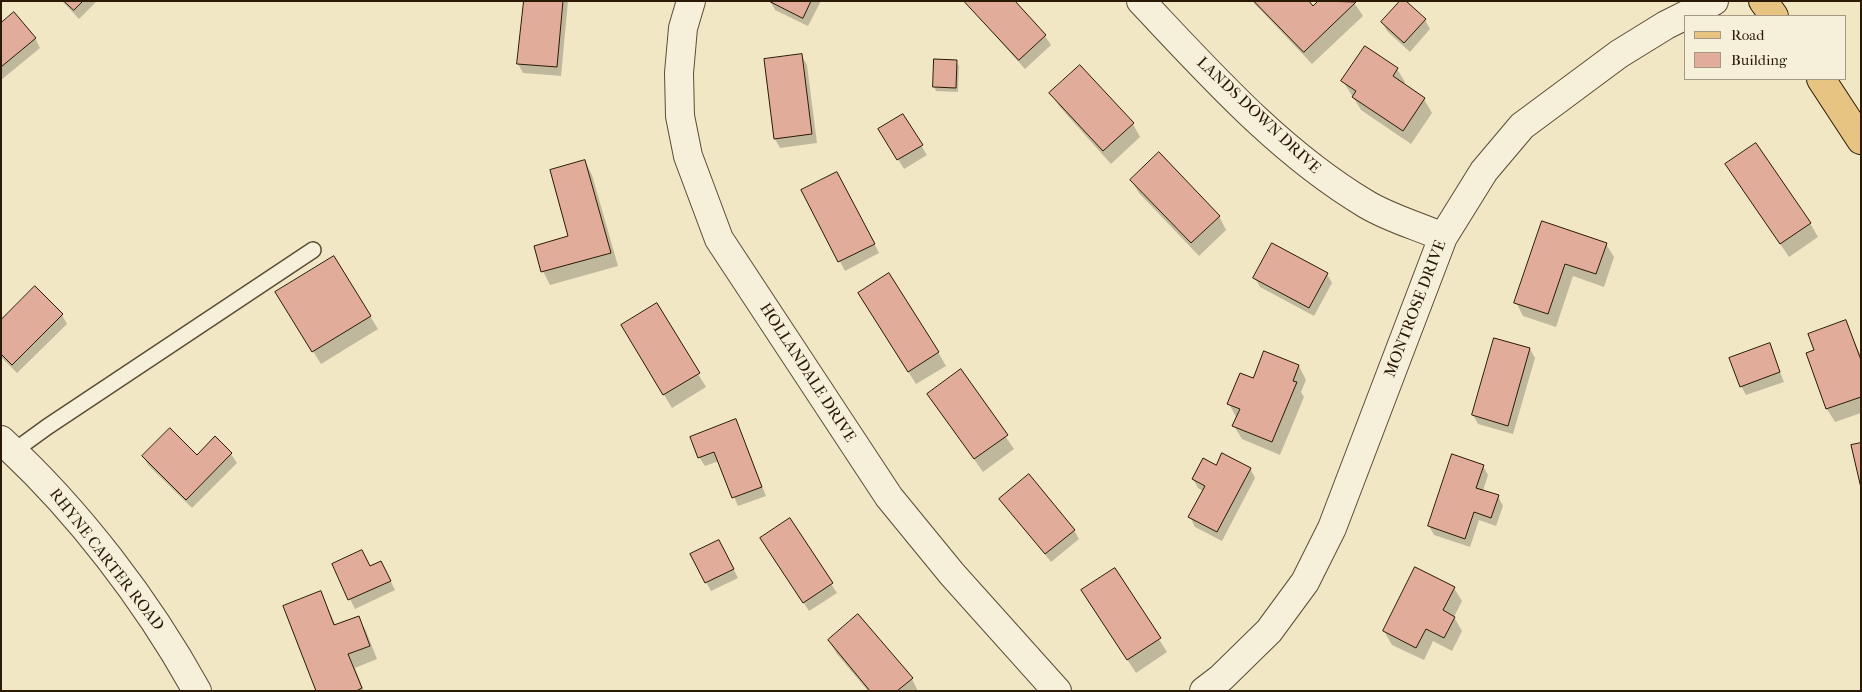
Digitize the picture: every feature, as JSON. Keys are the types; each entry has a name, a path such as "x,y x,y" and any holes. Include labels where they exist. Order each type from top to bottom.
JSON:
{"main road":[{"path":"1763,1 1773,15"},
{"path":"1822,80 1861,140"}],"street":[{"name":"HOLLANDALE DRIVE","path":"690,1 683,28 679,73 680,116 688,156 719,239 889,497 952,574 1057,691"},
{"name":"LANDS DOWN DRIVE","path":"1140,1 1222,87 1313,170 1368,206 1443,237"},
{"name":"MONTROSE DRIVE","path":"1685,15 1714,1"},
{"name":"MONTROSE DRIVE","path":"1204,691 1221,678 1269,631 1305,582 1332,528 1443,237 1484,171 1522,126 1619,54 1666,24 1684,15"},
{"name":"RHYNE CARTER ROAD","path":"7,446 78,520 154,619 198,691"}],"lane":[{"path":"7,446 47,427 312,250"}],"building":[{"path":"64,1 83,1 74,10"},
{"path":"524,1 563,1 557,67 517,64"},
{"path":"769,1 811,1 803,18"},
{"path":"964,1 1015,1 1046,35 1019,60"},
{"path":"1254,1 1309,1 1313,6 1318,1 1356,2 1304,52"},
{"path":"1400,1 1406,1 1426,19 1404,43 1381,22"},
{"path":"14,12 36,38 1,67 1,23"},
{"path":"1365,46 1398,68 1393,76 1425,98 1403,131 1352,97 1356,91 1341,81"},
{"path":"802,54 812,134 774,139 764,59"},
{"path":"934,59 957,60 956,88 933,87"},
{"path":"1080,65 1134,123 1103,151 1049,93"},
{"path":"903,114 923,145 897,160 878,129"},
{"path":"1756,143 1811,223 1780,244 1725,164"},
{"path":"1159,152 1220,216 1191,243 1130,180"},
{"path":"585,160 611,253 541,272 534,246 568,236 550,170"},
{"path":"837,172 875,244 838,262 801,190"},
{"path":"1542,221 1607,243 1596,274 1565,264 1548,314 1514,303"},
{"path":"1272,243 1328,273 1309,308 1253,278"},
{"path":"334,256 371,316 312,352 275,292"},
{"path":"889,273 939,352 908,372 858,293"},
{"path":"35,286 63,314 12,365 1,354 1,320"},
{"path":"657,303 700,373 663,395 621,325"},
{"path":"1846,320 1861,360 1861,397 1826,409 1806,353 1814,350 1808,334"},
{"path":"1494,338 1530,348 1508,426 1472,415"},
{"path":"1770,343 1780,372 1740,387 1729,358"},
{"path":"1264,351 1299,365 1293,381 1297,382 1272,442 1232,426 1240,409 1227,404 1240,373 1253,378"},
{"path":"961,369 1008,435 974,459 927,394"},
{"path":"736,419 762,487 732,498 714,452 698,458 690,437"},
{"path":"170,428 197,455 215,436 232,453 186,500 142,456"},
{"path":"1861,443 1861,488 1851,445"},
{"path":"1222,453 1251,468 1217,532 1188,517 1205,486 1192,479 1203,458 1216,465"},
{"path":"1452,454 1484,465 1476,488 1499,495 1491,518 1474,512 1465,539 1428,526"},
{"path":"1029,474 1075,530 1045,554 999,499"},
{"path":"790,518 833,583 803,603 760,538"},
{"path":"719,540 734,569 705,583 690,554"},
{"path":"362,550 370,566 381,561 391,581 348,600 332,564"},
{"path":"1415,567 1455,587 1443,610 1455,617 1444,638 1426,629 1416,648 1383,631"},
{"path":"1115,568 1161,638 1127,660 1081,590"},
{"path":"321,591 334,625 359,616 370,646 348,654 362,688 356,691 316,691 283,606"},
{"path":"858,614 913,678 897,691 870,691 828,640"}]}
